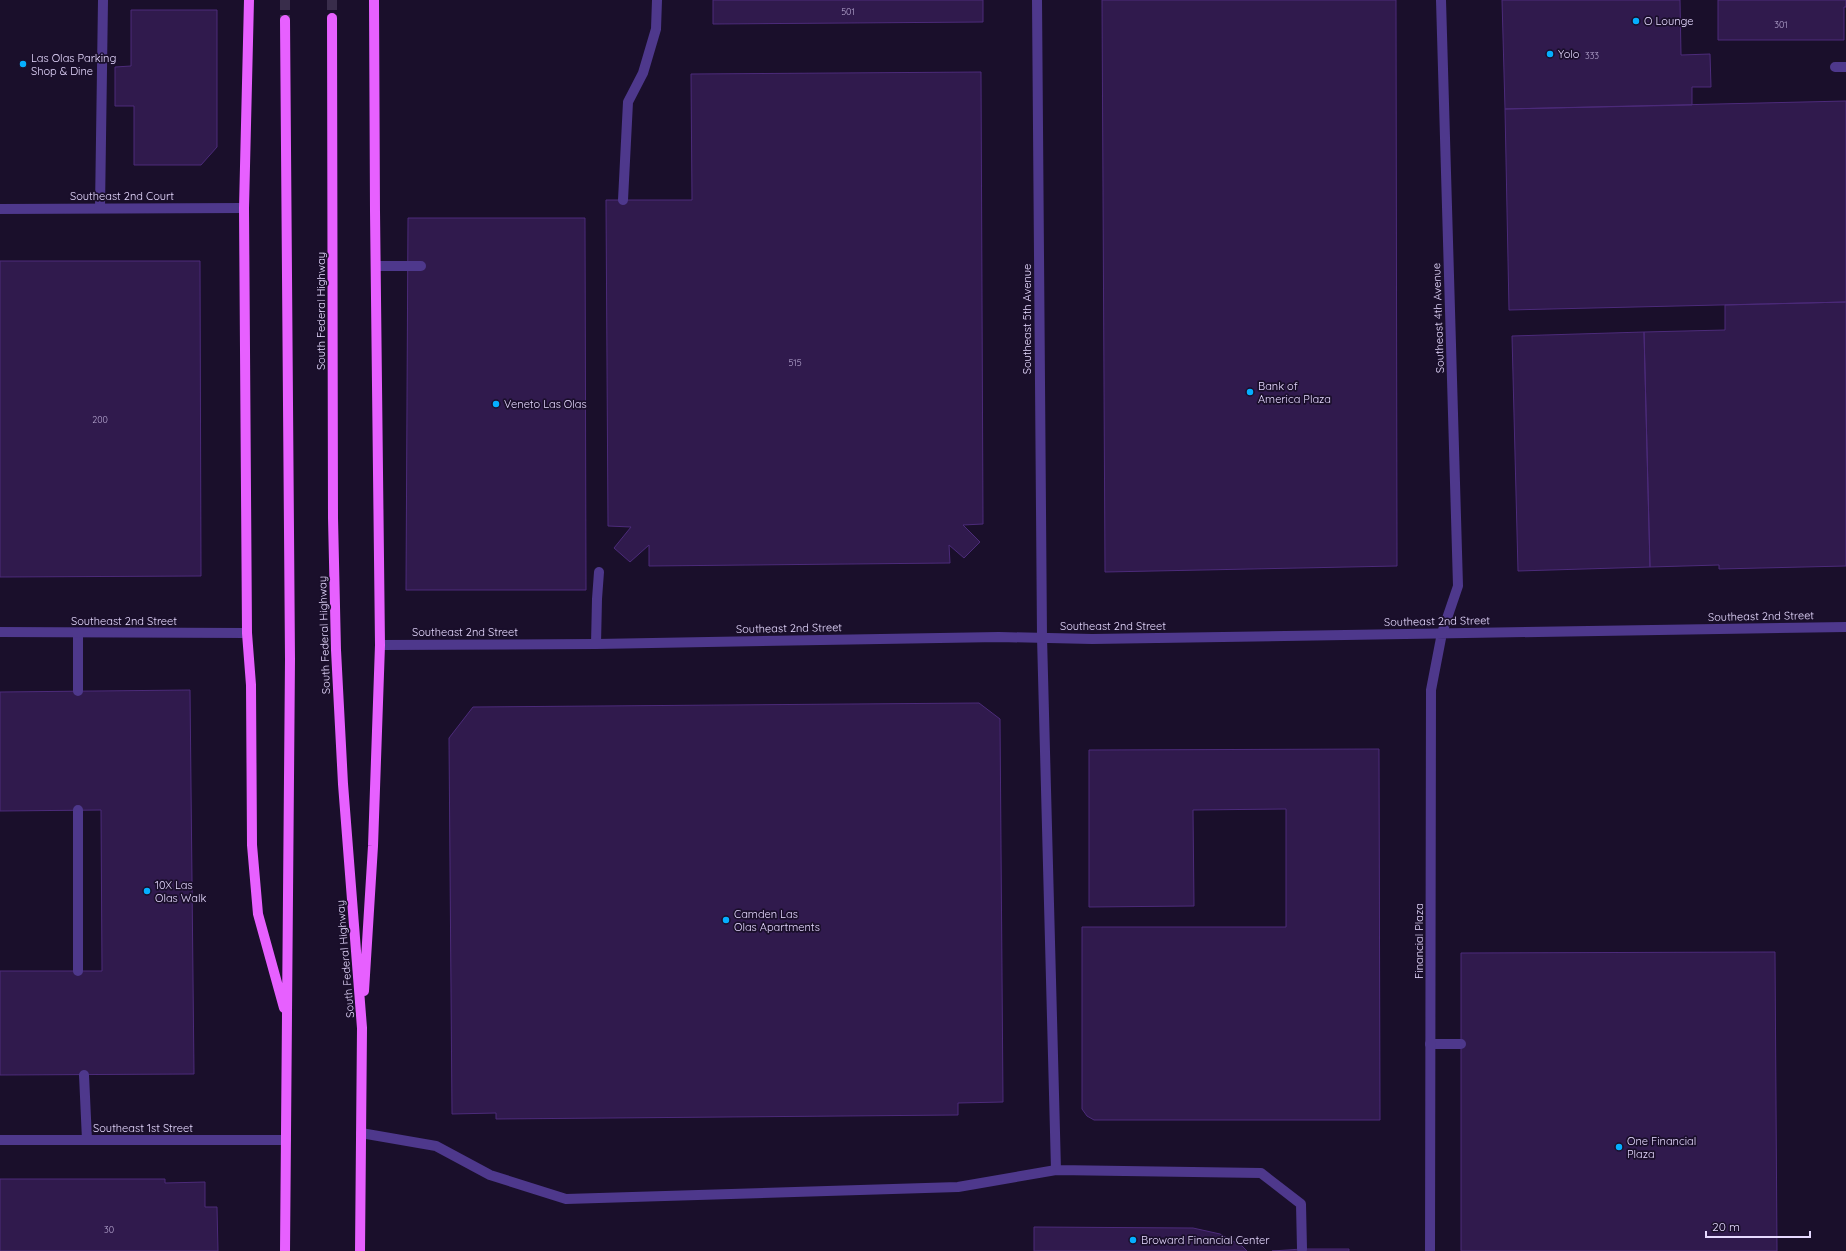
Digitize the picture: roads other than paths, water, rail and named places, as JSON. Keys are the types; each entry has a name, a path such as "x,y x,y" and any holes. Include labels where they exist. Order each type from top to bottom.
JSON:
{"main road":[{"path":"249,0 244,208 247,633 251,685 252,845 258,914 287,1019"},
{"path":"362,1028 373,846 380,645 374,0"},
{"name":"South Federal Highway","path":"332,18 333,518 336,650 343,784 362,1028 360,1251"},
{"path":"285,1251 290,659 286,20"}],"street":[{"path":"100,208 103,0"},
{"path":"623,200 628,102 643,73 656,29 657,0"},
{"name":"Southeast 5th Avenue","path":"1037,0 1042,637 1056,1170"},
{"name":"Southeast 4th Avenue","path":"1441,0 1458,586 1442,633"},
{"path":"1835,67 1846,66"},
{"name":"Southeast 2nd Court","path":"0,209 244,208"},
{"path":"376,266 421,266"},
{"path":"596,644 599,572"},
{"name":"Southeast 2nd Street","path":"380,645 596,644 999,637 1092,639 1846,627"},
{"name":"Southeast 2nd Street","path":"0,632 247,633"},
{"path":"78,633 78,691"},
{"name":"Financial Plaza","path":"1430,1251 1431,690 1442,633"},
{"path":"78,810 78,971"},
{"path":"1430,1044 1461,1044"},
{"path":"84,1075 87,1140"},
{"path":"361,1133 436,1146 490,1175 566,1199 958,1188 1056,1170 1261,1173 1301,1204 1302,1249"},
{"name":"Southeast 1st Street","path":"0,1140 286,1140"}],"tunnel":[{"path":"285,0 285,20"},
{"path":"332,0 332,18"}],"place":[{"name":"O Lounge","path":"1636,21"},
{"name":"Yolo","path":"1550,54"},
{"name":"Las Olas Parking Shop & Dine","path":"23,64"},
{"name":"Bank of America Plaza","path":"1250,392"},
{"name":"Veneto Las Olas","path":"496,404"},
{"name":"10X Las Olas Walk","path":"147,891"},
{"name":"Camden Las Olas Apartments","path":"726,920"},
{"name":"One Financial Plaza","path":"1619,1147"},
{"name":"Broward Financial Center","path":"1133,1240"}]}
